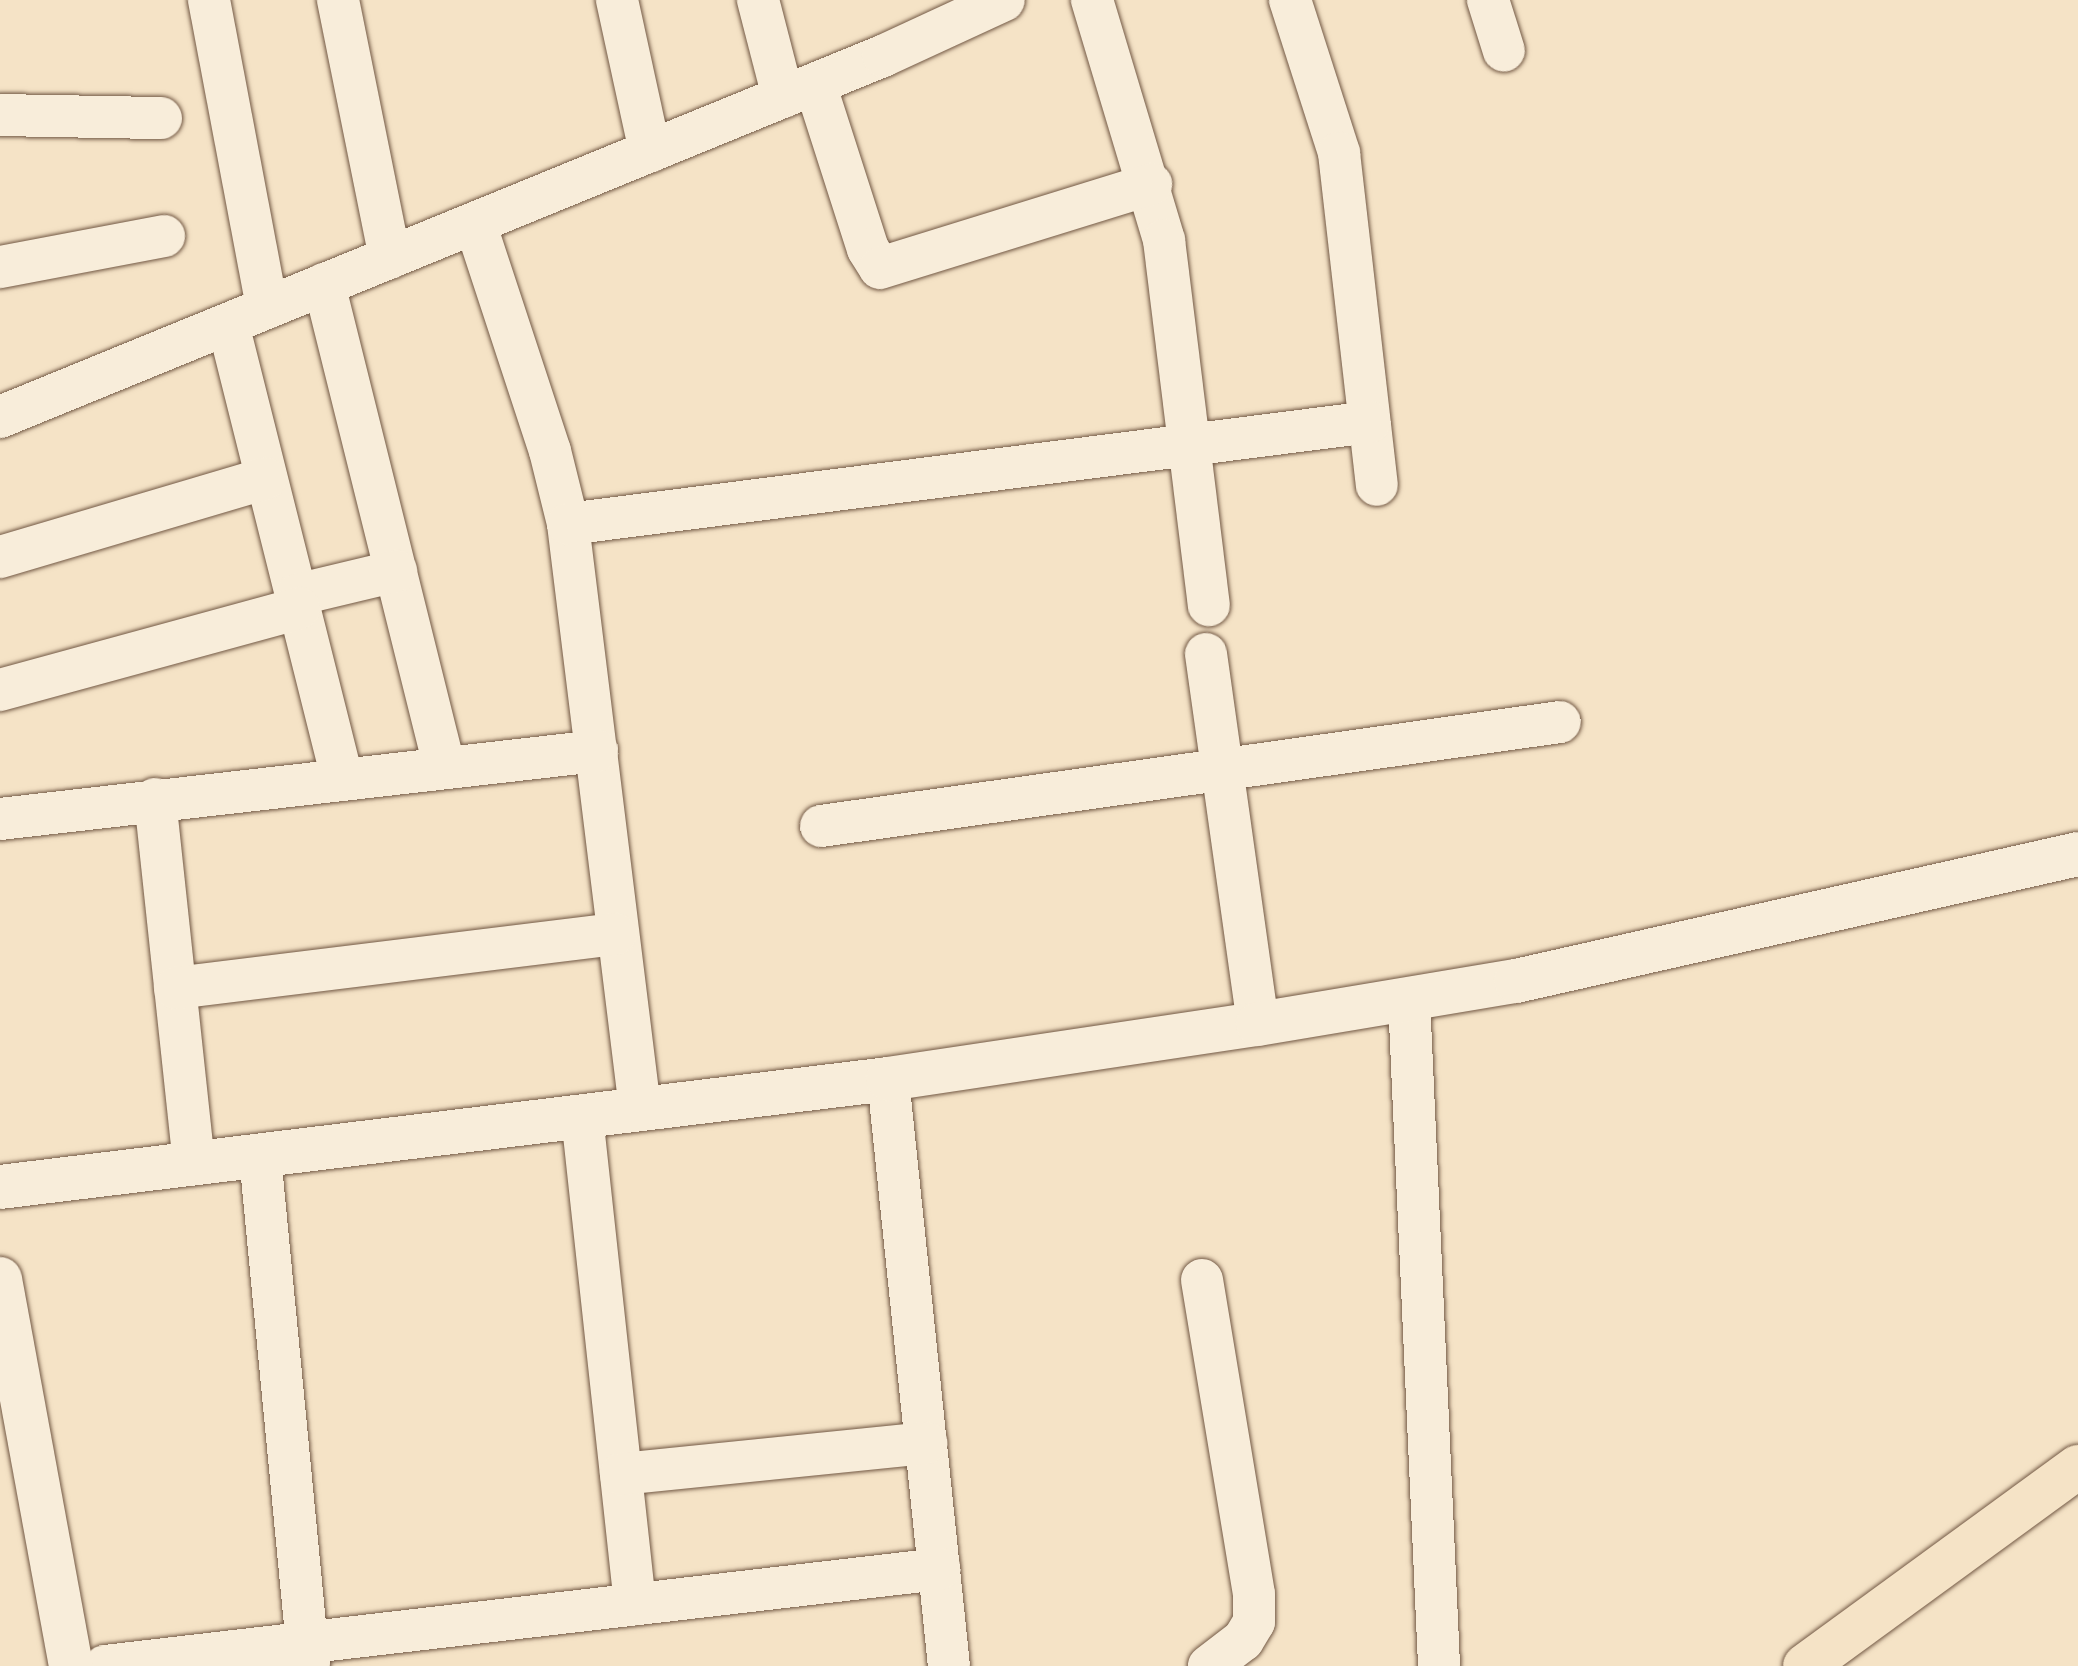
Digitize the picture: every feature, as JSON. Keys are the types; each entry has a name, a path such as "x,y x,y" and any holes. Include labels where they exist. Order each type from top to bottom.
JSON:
{"main road":[{"path":"1805,1666 2078,1467"}],"street":[{"path":"209,0 267,308"},
{"path":"338,0 390,258"},
{"path":"617,0 650,151"},
{"path":"758,0 871,261 880,268 1151,184"},
{"path":"0,417 799,90 1004,0"},
{"path":"1092,0 1151,184 1177,315 1209,605"},
{"path":"1290,0 1339,153 1377,485"},
{"path":"1488,0 1504,51"},
{"path":"0,115 161,118"},
{"path":"475,223 550,451 568,524 597,751 616,934 640,1109"},
{"path":"0,267 164,236"},
{"path":"324,284 444,767"},
{"path":"228,324 342,779"},
{"path":"568,524 1370,422"},
{"path":"0,557 266,478"},
{"path":"0,690 396,571"},
{"path":"1206,654 1219,773 1258,1024"},
{"path":"821,826 1219,773 1560,722"},
{"path":"0,819 597,751"},
{"path":"155,799 194,1164"},
{"path":"0,1187 888,1079 1258,1024 1516,981 2078,854"},
{"path":"175,988 616,934"},
{"path":"1409,999 1439,1666"},
{"path":"888,1079 949,1666"},
{"path":"582,1116 635,1604"},
{"path":"260,1156 308,1654"},
{"path":"0,1279 71,1666"},
{"path":"1202,1280 1254,1594 1254,1622 1243,1640 1209,1666"},
{"path":"621,1474 926,1443"},
{"path":"105,1666 308,1654 635,1604 939,1569"}]}
